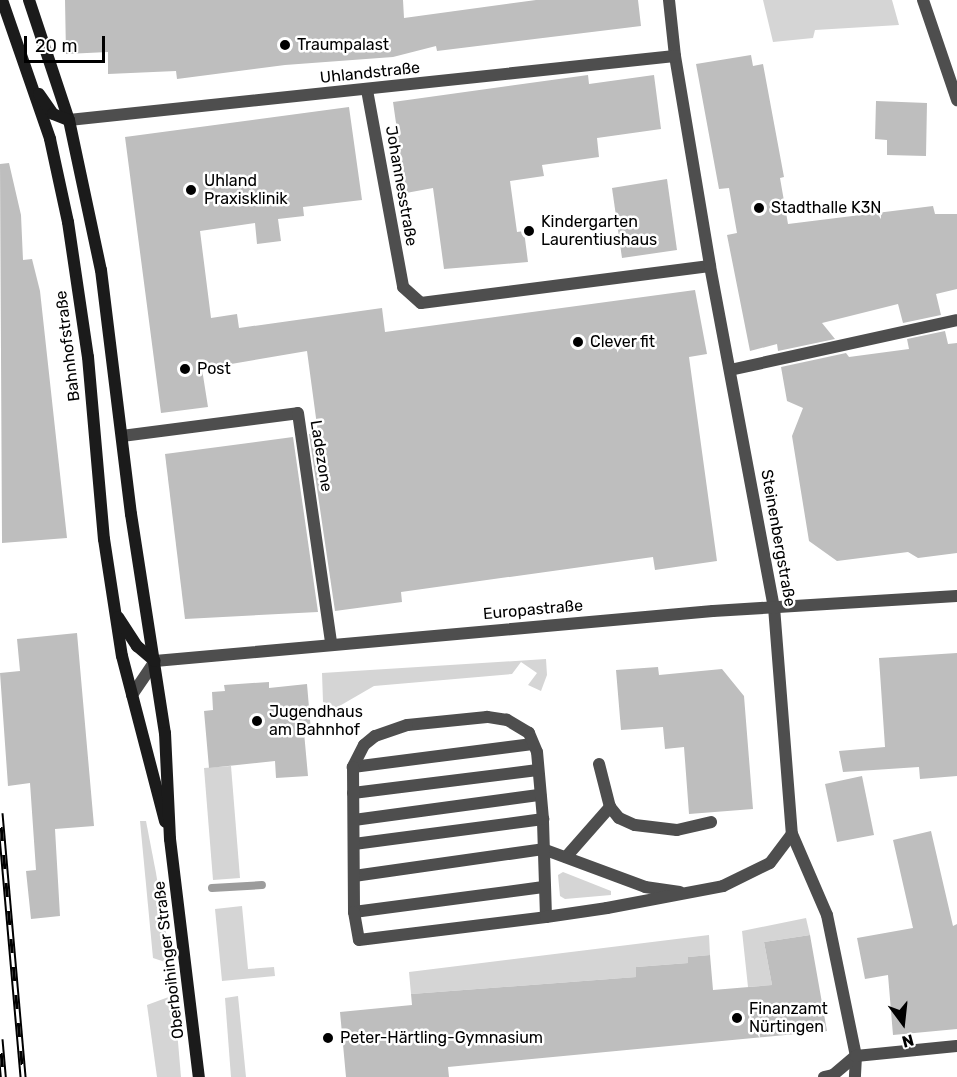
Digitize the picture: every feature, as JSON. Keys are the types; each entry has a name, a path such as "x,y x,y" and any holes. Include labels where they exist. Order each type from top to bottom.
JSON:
{"main road":[{"name":"Bahnhofstraße","path":"2,0 50,139 68,222 88,357 114,611 132,695"},
{"path":"29,0 69,120 101,270 156,661"},
{"path":"24,63 53,114 69,120"},
{"path":"114,611 137,646 156,661"},
{"name":"Oberboihinger Straße","path":"156,661 165,733 170,839 199,1077"},
{"name":"Oberboihinger Straße","path":"132,695 170,839"}],"street":[{"name":"Steinenbergstraße","path":"669,0 675,56 710,266 774,607 792,834 827,915 856,1056 855,1077"},
{"path":"923,0 956,97"},
{"name":"Uhlandstraße","path":"69,120 675,56"},
{"name":"Johannesstraße","path":"367,90 403,286 422,303 710,266"},
{"path":"730,369 957,320"},
{"name":"Ladezone","path":"123,436 298,413 331,643"},
{"name":"Europastraße","path":"156,661 331,643 774,607 957,596"},
{"path":"132,695 156,661"},
{"path":"546,917 543,887 543,819 538,770 533,744 521,726 487,717 407,725 375,736 364,745 353,767 354,912 359,940 546,917 693,894 723,886 760,870 783,850 792,834"},
{"path":"353,767 533,744"},
{"path":"599,764 610,807 619,818 652,828 677,830 711,822"},
{"path":"353,793 538,770"},
{"path":"354,820 540,795"},
{"path":"566,857 610,807"},
{"path":"354,844 543,819"},
{"path":"354,876 543,849 645,887 693,894"},
{"path":"354,912 543,887"},
{"path":"824,1077 834,1075 856,1056 957,1046"}],"shaded area":[{"path":"763,0 892,0 899,25 815,30 813,38 773,42"},
{"path":"546,659 547,675 541,691 528,685 537,673 521,662 512,674 374,686 336,708 323,702 322,673"},
{"path":"231,766 240,878 213,880 204,768"},
{"path":"140,821 146,821 156,873 170,957 165,962 153,958"},
{"path":"563,872 611,891 611,895 565,899 560,896 558,875"},
{"path":"242,906 248,969 274,967 275,976 222,981 215,909"},
{"path":"806,918 810,935 764,942 772,985 748,987 742,931"},
{"path":"709,935 710,955 688,957 688,963 636,967 636,977 411,994 409,972"},
{"path":"174,995 181,1077 157,1077 147,1005"},
{"path":"238,996 246,1077 231,1077 225,998"}],"building":[{"path":"65,0 403,0 404,18 536,0 638,0 641,26 437,51 436,46 393,57 285,65 177,79 176,71 108,74 108,52 66,54"},
{"name":"Stadthalle K3N","path":"751,55 753,66 763,64 784,177 780,178 788,224 933,206 935,214 957,214 957,289 936,294 941,315 903,323 898,304 822,323 835,339 778,351 777,344 750,351 727,235 737,233 729,188 719,189 696,64"},
{"path":"588,75 589,84 654,75 661,129 597,138 599,157 542,165 544,176 510,181 517,232 524,231 528,262 444,269 433,188 406,193 393,102"},
{"path":"876,101 927,103 926,156 887,155 887,140 875,139"},
{"path":"349,107 362,200 303,207 304,216 278,219 281,241 257,244 255,223 200,231 211,318 237,314 239,328 382,308 385,332 695,290 707,354 689,357 717,561 655,570 653,557 401,592 402,602 335,611 309,434 318,433 307,351 202,369 208,407 161,413 125,137"},
{"path":"9,163 21,215 23,260 32,259 40,291 67,538 2,543 0,164"},
{"path":"667,179 677,250 622,258 612,188"},
{"path":"945,331 948,344 957,343 957,553 918,558 908,552 837,561 809,541 792,436 803,408 787,401 781,367 846,353 849,357 909,349 907,339"},
{"path":"293,437 318,612 185,619 165,454"},
{"path":"77,633 94,826 55,829 60,916 31,919 26,871 36,870 30,783 8,786 0,673 20,671 17,639"},
{"path":"957,653 957,776 920,779 919,767 843,772 839,751 885,747 879,658"},
{"path":"658,667 659,675 722,669 744,696 753,809 689,814 684,747 665,749 663,727 621,730 616,670"},
{"name":"Jugendhaus am Bahnhof","path":"269,682 269,688 307,684 311,731 304,732 308,776 276,778 275,761 209,768 204,711 213,710 212,692 225,691 224,685"},
{"path":"862,776 874,835 837,842 825,784"},
{"path":"931,831 953,926 957,924 957,1029 893,1035 888,975 865,979 857,938 913,928 893,840"},
{"path":"810,935 827,1031 448,1067 449,1077 346,1077 340,1012 412,1005 411,994 636,977 636,967 688,963 688,957 710,955 713,990 772,985 764,942"}],"waterway":[{"path":"212,888 262,885"}],"railway":[{"path":"0,813 23,1077"},
{"path":"0,1039 3,1077"}],"place":[{"name":"Traumpalast","path":"285,45"},
{"name":"Uhland Praxisklinik","path":"191,190"},
{"name":"Stadthalle K3N","path":"759,208"},
{"name":"Kindergarten Laurentiushaus","path":"529,231"},
{"name":"Clever fit","path":"578,342"},
{"name":"Post","path":"185,369"},
{"name":"Jugendhaus am Bahnhof","path":"257,721"},
{"name":"Finanzamt Nürtingen","path":"737,1018"},
{"name":"Peter-Härtling-Gymnasium","path":"328,1038"}]}
